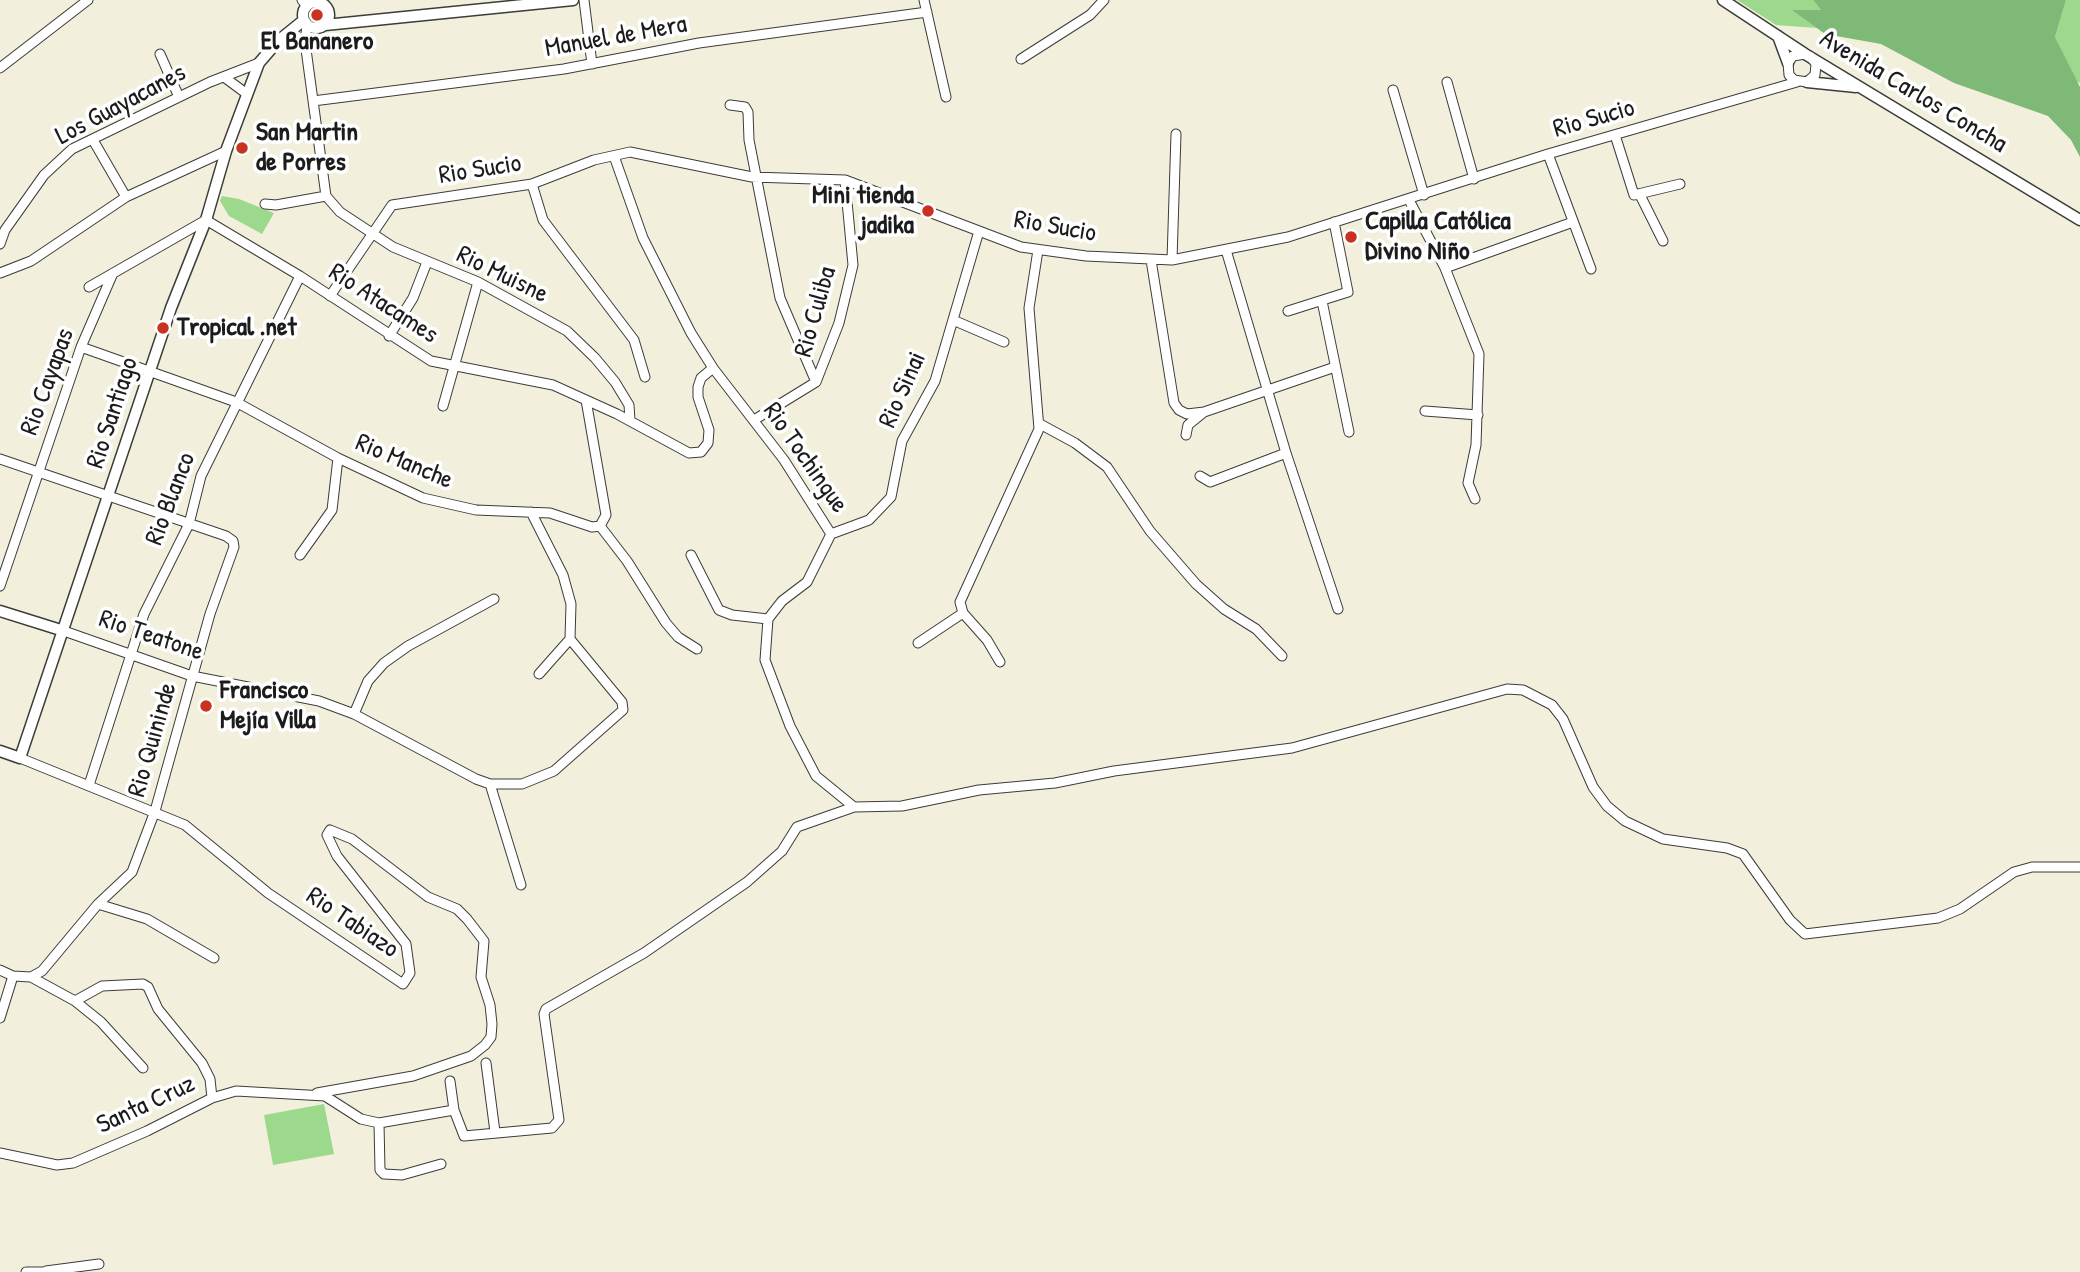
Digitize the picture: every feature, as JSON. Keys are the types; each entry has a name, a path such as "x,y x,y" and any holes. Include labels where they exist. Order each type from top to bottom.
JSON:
{"street":[{"path":"0,68 88,0"},
{"path":"306,23 318,29 325,25 573,0"},
{"path":"584,0 592,64"},
{"path":"924,0 946,97"},
{"path":"1021,59 1090,15 1104,0"},
{"name":"Avenida Carlos Concha","path":"1723,0 1807,55 2080,220"},
{"path":"265,204 276,205 326,196 305,42 309,2 323,4 328,10 329,18 325,25"},
{"name":"Manuel de Mera","path":"313,101 592,64 699,43 927,12"},
{"name":"Rio Santiago","path":"20,758 150,372 206,220 226,151 247,93 259,63 278,41 306,23"},
{"path":"1778,36 1789,75 1802,82 1862,88"},
{"path":"160,54 179,97"},
{"path":"1774,86 1797,54 1807,55 1817,70 1802,82"},
{"name":"Los Guayacanes","path":"0,244 5,230 44,175 72,149 179,97 259,63"},
{"path":"224,77 247,93"},
{"path":"1447,82 1474,179"},
{"name":"Rio Sucio","path":"330,296 392,205 532,184 583,163 614,156 641,154 757,177 845,180 979,231 1038,250 1172,260 1288,237 1548,154 1774,86 1802,82"},
{"path":"1393,90 1424,195"},
{"path":"730,105 745,107 747,111 780,298 816,382"},
{"path":"1172,260 1176,134"},
{"path":"1615,135 1632,193 1640,195 1680,184"},
{"path":"93,140 126,197"},
{"path":"0,273 31,261 126,197 226,151"},
{"path":"1548,154 1591,269"},
{"name":"Rio Tochingue","path":"614,156 643,238 675,305 713,368 754,420 831,534 807,582 782,601 768,619"},
{"name":"Rio Culiba","path":"754,420 816,382 839,323 851,280 852,248 845,180"},
{"path":"532,184 543,220 634,340 645,377"},
{"path":"1640,195 1663,241"},
{"name":"Rio Muisne","path":"326,196 340,212 371,233 514,300 576,340 615,382 629,405 630,420"},
{"path":"1409,200 1445,268 1479,354 1478,415 1468,483 1475,499"},
{"path":"89,287 206,220"},
{"name":"Rio Atacames","path":"206,220 300,276 388,337 431,361 553,385 630,420 682,451 701,452 709,436 698,397 698,387 701,378 713,368"},
{"path":"1288,311 1345,295 1349,288 1334,222"},
{"path":"1445,268 1573,222"},
{"name":"Rio Sinai","path":"831,534 869,520 891,497 902,441 935,381 979,231"},
{"path":"1000,662 981,631 963,613 961,594 1040,424 1029,307 1038,250"},
{"path":"1226,250 1286,453 1338,609"},
{"path":"1151,260 1174,403 1187,414 1204,412 1335,367"},
{"path":"388,337 413,298 428,262"},
{"name":"Rio Cayapas","path":"0,586 81,347 113,273"},
{"name":"Rio Blanco","path":"89,785 144,614 189,524 201,475 300,276"},
{"path":"443,406 478,282"},
{"path":"1322,300 1349,432"},
{"path":"953,320 1004,342"},
{"name":"Rio Manche","path":"81,347 236,402 338,458 423,498 476,510 550,513 585,527 600,526"},
{"path":"586,400 607,514 600,526 627,561 666,623 678,637 697,649"},
{"path":"1425,411 1478,415"},
{"path":"1186,435 1188,425 1204,412"},
{"path":"1040,424 1075,443 1107,467 1150,531 1196,584 1224,610 1256,629 1282,656"},
{"path":"1199,476 1210,482 1286,453"},
{"path":"300,555 332,510 338,458"},
{"path":"0,459 189,524"},
{"path":"531,512 564,575 571,604 570,639 539,674"},
{"name":"Rio Quininde","path":"31,977 50,964 98,904 132,872 155,811 187,706 192,676 234,547 233,541 226,536 189,524"},
{"path":"691,555 719,610 732,615 768,619 765,660 790,726 816,776 853,807"},
{"path":"354,714 368,681 384,663 408,646 494,599"},
{"name":"Rio Teatone","path":"0,611 192,676 319,701 354,714 442,763 490,784 522,784 554,771 623,710 622,702 570,639"},
{"path":"918,643 963,613"},
{"path":"450,1081 454,1110 464,1136 552,1128 559,1120 544,1014 551,1004 644,953 747,882 782,851 797,828 853,807 901,806 979,790 1055,783 1114,771 1292,748 1507,689 1523,690 1552,705 1563,719 1593,787 1607,806 1625,821 1663,839 1727,848 1743,854 1790,920 1805,934 1938,918 1960,909 2014,872 2032,867 2080,867"},
{"name":"Rio Tabiazo","path":"0,751 155,811 197,832 268,893 402,984 408,981 410,973 406,944 337,856 327,835 330,830 345,834 428,897 457,909 473,926 484,941 481,976 490,1005 491,1037 471,1056 413,1076 312,1094"},
{"path":"490,784 521,885"},
{"path":"98,904 130,912 158,924 214,958"},
{"path":"0,970 13,976 31,977 75,1001 101,1021 143,1068"},
{"path":"0,1018 13,976"},
{"path":"75,1001 102,986 143,984 148,987 158,1009 202,1063 210,1079 212,1098"},
{"path":"486,1063 495,1132"},
{"name":"Santa Cruz","path":"0,1153 57,1165 73,1163 147,1131 212,1098 236,1091 312,1094"},
{"path":"312,1094 328,1097 361,1119 379,1123 454,1110"},
{"path":"379,1123 380,1170 384,1174 402,1175 441,1164"},
{"path":"26,1272 99,1264"}],"green space":[{"path":"1737,0 1813,0 1821,10 1793,10 1817,28 1776,25"},
{"path":"1813,0 2066,0 2055,37 2080,87 2080,157 2071,140 2048,116 1954,83 1881,44 1825,34 1792,10 1821,10"},
{"path":"2066,0 2080,0 2080,83 2076,81 2055,37"},
{"path":"222,196 239,199 274,213 262,234 229,216 220,201"},
{"path":"324,1104 334,1154 273,1165 264,1115"}],"place":[{"name":"El Bananero","path":"317,15"},
{"name":"San Martin de Porres","path":"242,148"},
{"name":"Mini tienda jadika","path":"928,211"},
{"name":"Capilla Católica Divino Niño","path":"1351,237"},
{"name":"Tropical .net","path":"163,328"},
{"name":"Francisco Mejía Villa","path":"206,706"}]}
